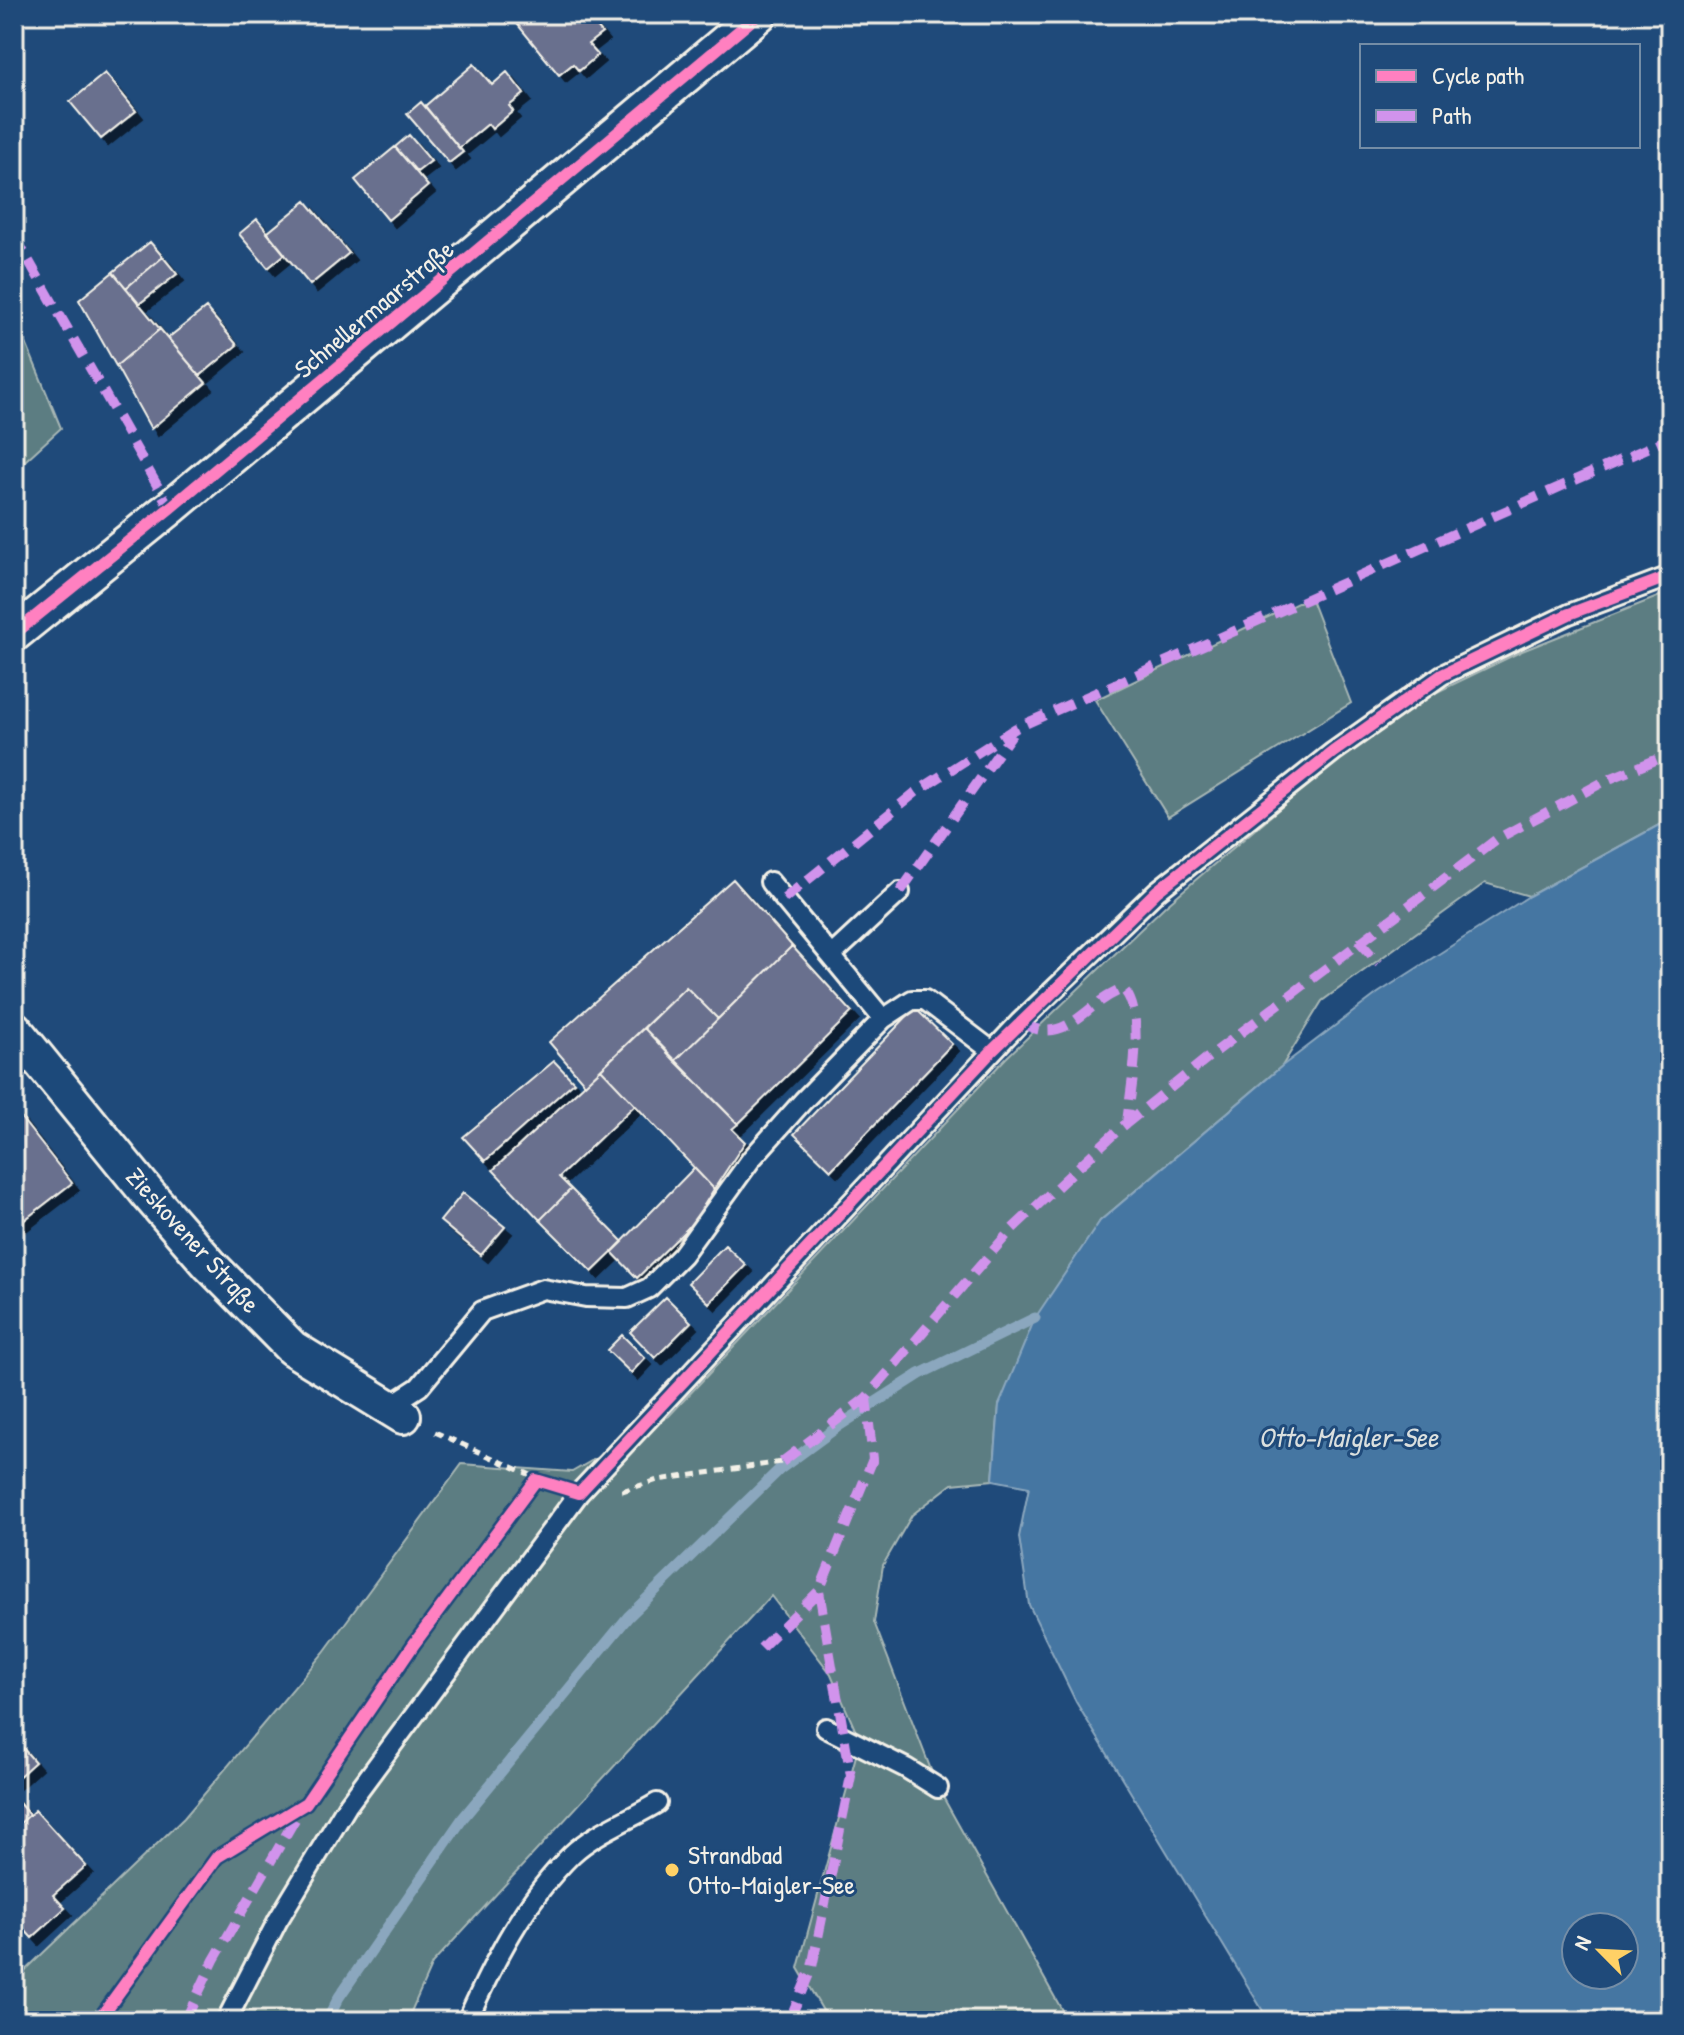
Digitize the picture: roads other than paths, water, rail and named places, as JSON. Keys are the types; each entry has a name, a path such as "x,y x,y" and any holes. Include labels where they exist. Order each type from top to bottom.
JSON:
{"street":[{"name":"Schnellermaarstraße","path":"14,634 170,508 759,14"},
{"name":"Zieskovener Straße","path":"18,1041 170,1219 292,1348 396,1411"}],"lane":[{"path":"226,2021 278,1920 347,1806 579,1493 992,1051 1157,891 1333,752 1430,684 1569,614 1670,576"},
{"path":"770,882 883,1019"},
{"path":"831,956 900,892"},
{"path":"396,1411 482,1311 543,1289 586,1297 627,1298 649,1288 682,1255 752,1158 883,1019 912,1000 925,1000 992,1051"},
{"path":"826,1728 906,1768 938,1788"},
{"path":"467,2021 493,1964 531,1903 574,1852 657,1803"}],"water":[{"name":"Otto-Maigler-See","path":"1670,819 1670,2021 1269,2021 1076,1702 1029,1605 1019,1537 1029,1487 993,1480 999,1405 1035,1318 1100,1221 1282,1066 1378,993 1529,896"}],"waterway":[{"path":"327,2021 339,1997 463,1818 628,1617 780,1469 840,1425 920,1374 1035,1318"}],"place":[{"name":"Strandbad Otto-Maigler-See","path":"672,1870"}]}
